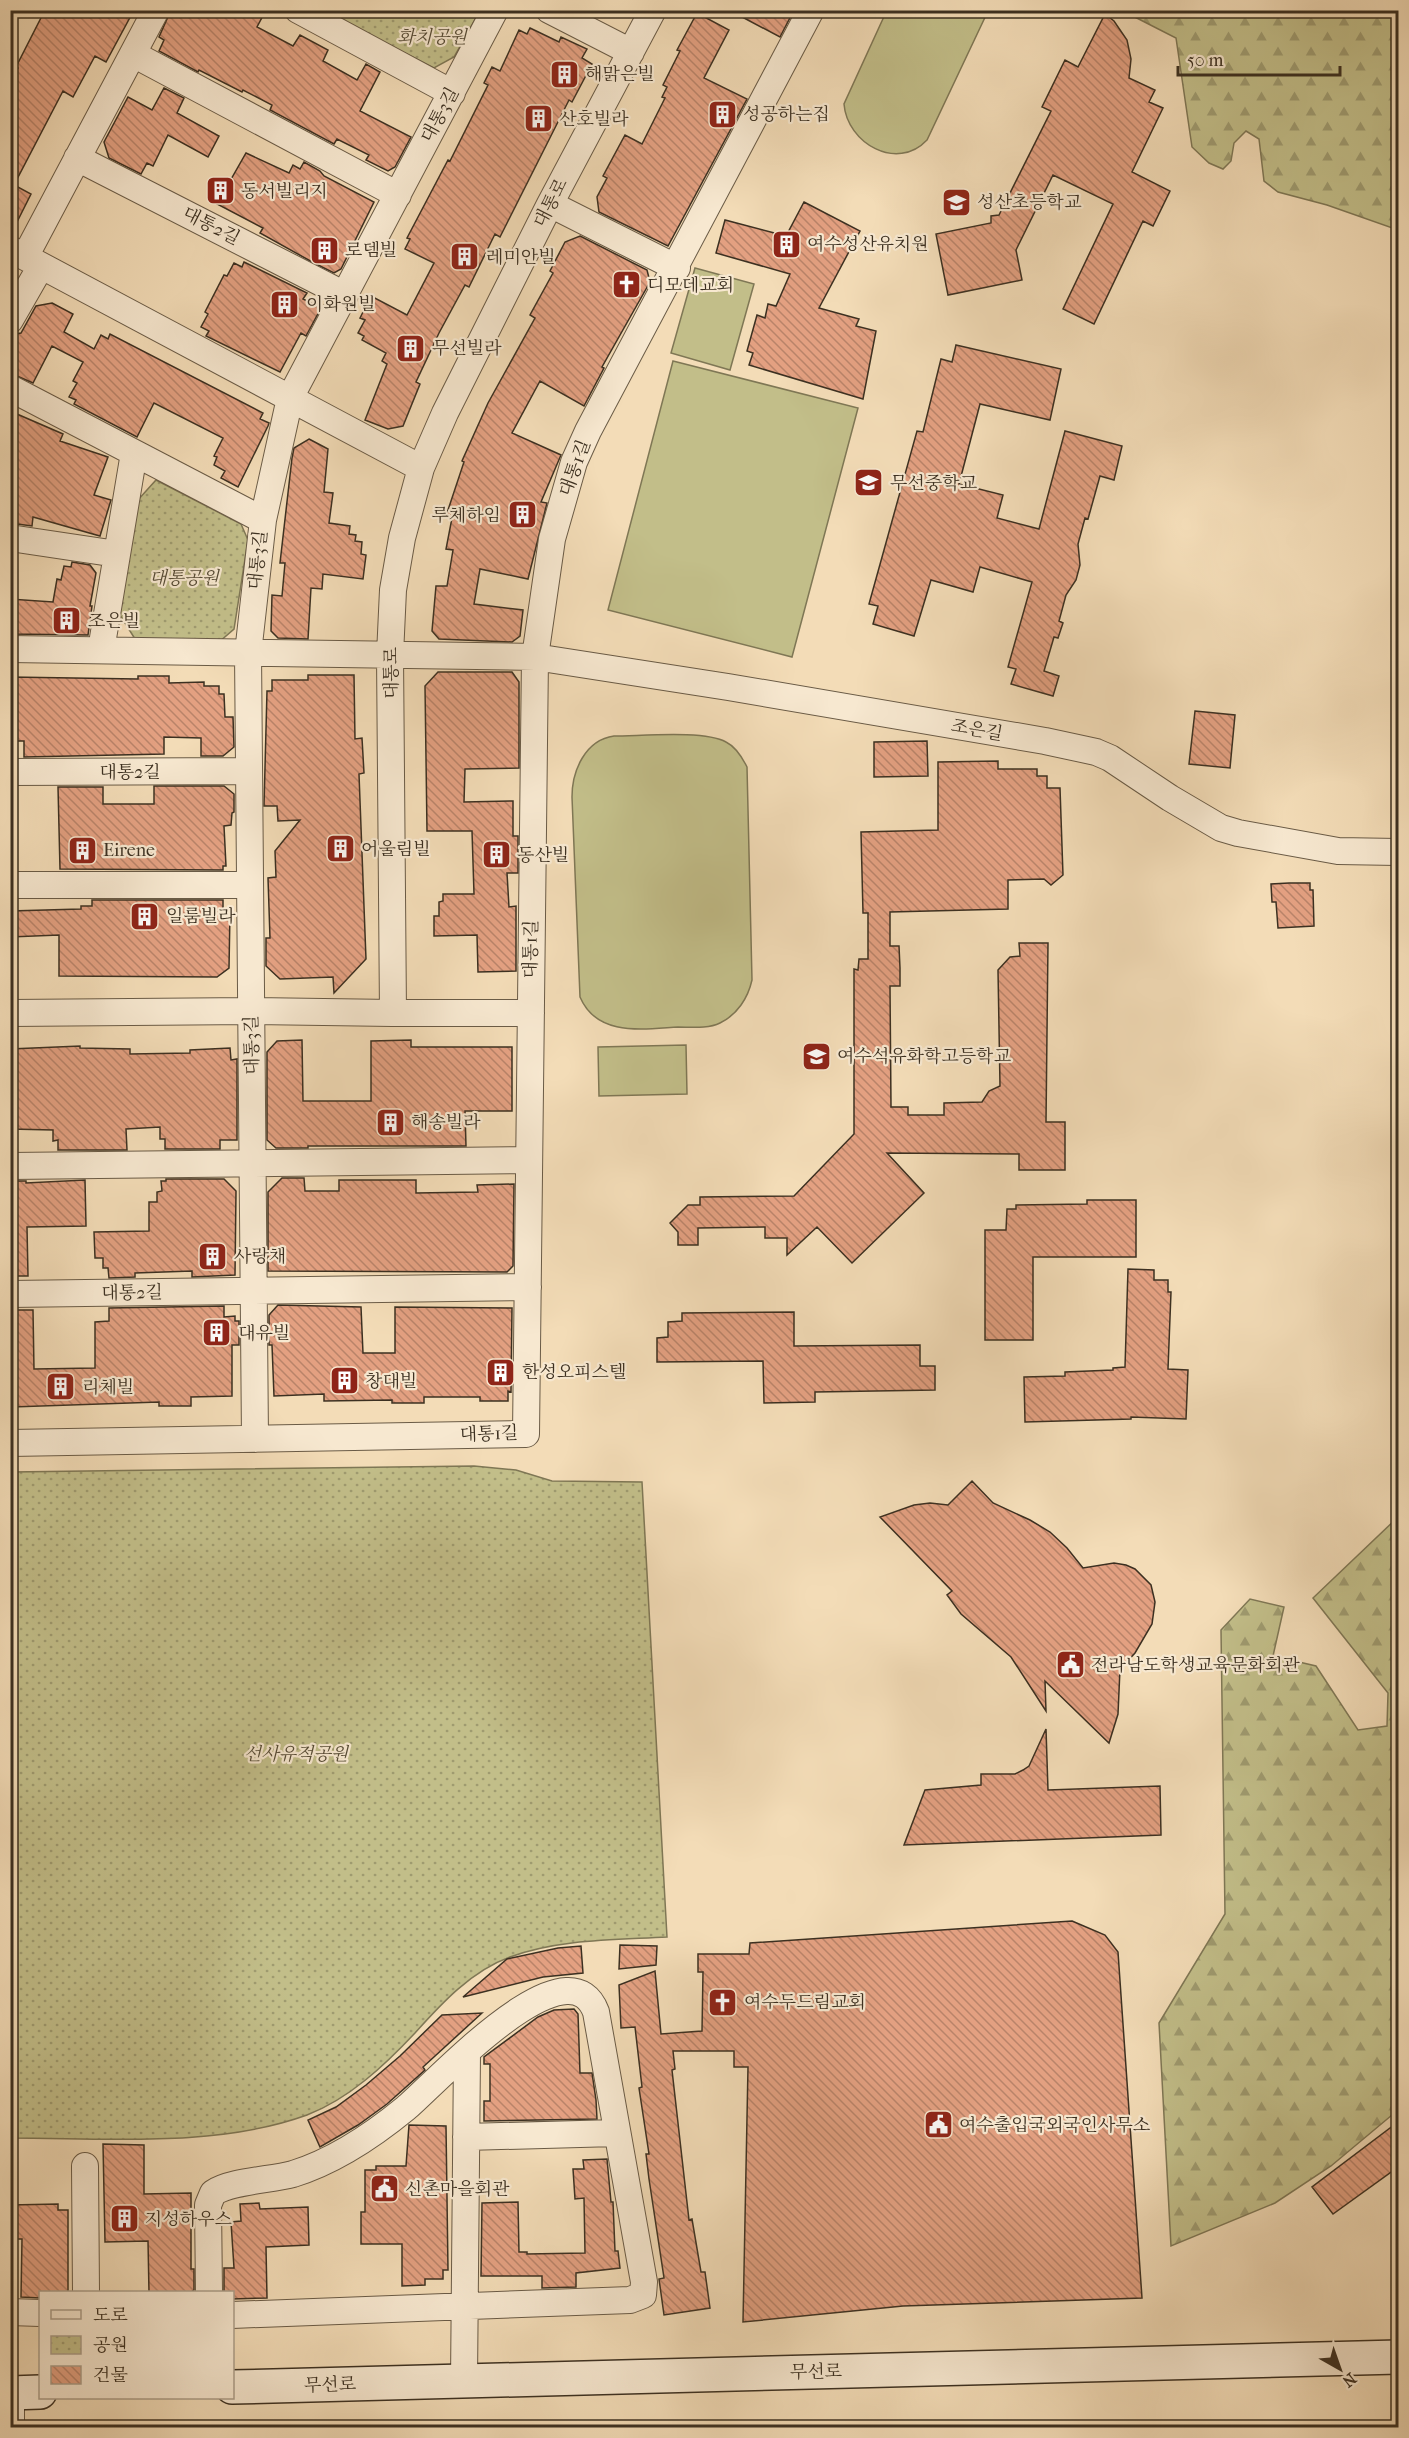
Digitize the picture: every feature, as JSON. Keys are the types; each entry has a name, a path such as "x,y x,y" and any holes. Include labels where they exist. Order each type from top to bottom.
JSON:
{"street":[{"path":"10,320 25,257 156,10"},
{"path":"298,10 452,93"},
{"name":"대통3길","path":"255,1439 248,653 263,520 290,398 495,10"},
{"path":"549,10 631,52"},
{"name":"대통로","path":"393,1013 390,655 396,564 421,468 445,413 550,204 653,10"},
{"name":"대통1길","path":"10,1443 526,1434 534,657 552,539 574,462 588,431 677,268 811,10"},
{"path":"133,54 398,195"},
{"name":"대통2길","path":"77,158 345,295"},
{"path":"550,204 677,268"},
{"path":"25,257 421,468"},
{"path":"10,388 263,520"},
{"path":"101,650 134,453"},
{"path":"10,538 117,555"},
{"path":"10,649 248,653"},
{"name":"조은길","path":"248,653 534,657 740,688 1045,741 1096,752 1110,758 1170,798 1221,828 1238,834 1338,851 1398,852"},
{"name":"대통2길","path":"10,772 249,771"},
{"path":"10,885 250,885"},
{"path":"10,1013 251,1011 531,1013"},
{"path":"10,1166 529,1160"},
{"path":"254,1292 528,1287"},
{"name":"대통2길","path":"10,1294 254,1292"},
{"path":"209,2291 208,2205 213,2193 226,2187 292,2174 322,2164 346,2151 406,2108 499,2023 532,2002 569,1991 587,1995 596,2012 644,2282 643,2295 630,2300 234,2315"},
{"path":"464,2381 467,2053"},
{"path":"466,2137 616,2133"},
{"path":"85,2166 86,2291"},
{"path":"10,2312 39,2313"},
{"name":"무선로","path":"234,2387 1398,2357"},
{"path":"11,2427 11,2393 39,2392"}],"green space":[{"name":"화치공원","path":"478,10 478,14 454,57 434,68 322,11"},
{"path":"887,10 988,11 927,140 915,149 902,153 888,153 875,149 864,141 854,131 847,118 844,104"},
{"path":"1123,11 1398,11 1398,230 1327,205 1278,192 1264,181 1259,139 1246,131 1234,143 1231,161 1223,169 1209,163 1192,147 1176,38"},
{"path":"695,268 754,284 730,370 671,353"},
{"path":"673,361 858,408 792,657 608,610"},
{"name":"대통공원","path":"156,480 241,524 248,540 234,629 219,642 135,639 120,615 137,501"},
{"path":"688,735 716,738 733,747 747,767 752,980 748,993 737,1011 715,1025 650,1029 622,1028 598,1019 588,1010 580,997 572,797 574,777 588,750 604,739 614,736"},
{"path":"686,1045 687,1094 599,1096 598,1047"},
{"name":"선사유적공원","path":"474,1466 516,1470 552,1481 642,1482 667,1937 607,1940 548,1947 496,1963 458,1989 366,2080 337,2100 307,2115 236,2133 199,2137 11,2138 11,1472"},
{"path":"1398,1517 1398,2110 1331,2166 1275,2203 1171,2246 1159,2023 1225,1914 1221,1630 1250,1599 1284,1607 1273,1656 1316,1666 1358,1730 1387,1726 1388,1693 1313,1598"}],"building":[{"path":"45,10 134,10 106,62 95,56 73,97 63,91 14,185 31,194 11,234 10,83"},
{"path":"171,10 266,10 257,27 293,46 300,35 328,50 323,61 357,80 366,64 380,72 360,111 411,137 395,167 388,171 366,160 369,155 337,139 334,144 270,110 272,105 199,70 198,72 159,51 164,40 159,37"},
{"path":"729,10 794,10 780,37"},
{"path":"697,13 729,30 704,78 747,99 668,246 599,212 597,197 607,178 603,176 625,135 642,144 665,98 662,97 667,87 663,85 680,51 677,50"},
{"name":"성산초등학교","path":"1105,14 1114,21 1127,40 1131,59 1129,78 1155,90 1149,102 1163,108 1132,172 1170,191 1153,226 1143,221 1094,324 1063,309 1113,204 1053,175 1016,250 1022,280 948,295 936,234 991,223 991,216 999,215 1051,111 1042,107 1065,60 1078,67"},
{"path":"530,28 559,42 561,37 587,49 582,58 592,64 572,102 569,100 500,237 495,234 469,287 465,285 439,333 416,382 420,384 403,426 388,429 365,420 387,364 382,361 386,353 362,340 364,336 358,333 365,320 360,318 371,296 407,315 434,263 405,249 410,239 407,238 448,160 450,161 488,85 484,83 492,67 500,71 519,30 527,34"},
{"path":"164,88 184,98 177,113 219,136 208,157 168,135 153,166 147,163 141,174 109,158 104,142 128,97 152,110"},
{"path":"246,153 289,173 293,165 300,169 304,162 320,171 324,176 374,202 341,269 334,273 314,263 260,233 263,228 217,204"},
{"path":"804,202 860,231 819,308 859,319 856,326 876,331 863,399 749,365 753,353 747,351 757,315 765,318 768,304 776,306 790,274 716,253 725,220 786,236"},
{"path":"580,236 647,270 650,282 602,367 604,368 584,406 540,381 512,433 561,455 541,502 547,503 528,579 480,569 474,604 523,610 520,636 512,642 439,639 432,631 436,586 447,586 453,550 446,549 452,518 446,516 464,462 462,461 488,403 535,318 530,315 553,273 550,271 565,242"},
{"path":"244,262 307,293 303,299 321,308 306,336 301,333 280,372 206,336 209,331 201,327 208,314 205,312 224,275 227,276 234,263 242,267"},
{"path":"52,303 73,314 64,332 94,349 101,335 108,339 110,334 263,413 260,419 269,423 268,426 238,487 221,478 225,471 214,465 217,457 214,456 223,438 154,403 137,437 74,404 76,400 69,397 77,383 73,381 83,362 52,346 33,383 10,373 10,335 21,333 36,306"},
{"name":"무선중학교","path":"956,345 1061,369 1050,420 980,404 959,484 1003,495 997,518 1039,529 1065,431 1122,446 1114,480 1100,476 1088,519 1085,518 1078,544 1080,565 1076,580 1066,595 1059,621 1063,623 1058,638 1054,637 1044,671 1059,676 1053,696 1011,684 1016,669 1008,667 1032,582 980,567 973,592 931,580 914,636 873,624 878,606 869,604 917,431 923,432 941,359 952,362"},
{"path":"10,411 63,434 60,441 108,457 94,495 111,500 100,536 33,517 32,526 10,523"},
{"path":"309,439 328,449 324,492 333,493 329,523 350,526 349,534 356,535 355,541 362,542 361,554 366,555 363,579 323,574 322,589 311,588 308,639 278,638 271,631 272,595 282,596 285,563 280,563 292,458 294,448"},
{"path":"72,562 90,565 96,573 88,635 10,634 10,599 53,602 57,579 61,580 64,566 71,567"},
{"path":"438,672 512,672 519,682 519,768 465,769 464,802 513,801 513,836 518,836 518,873 507,873 509,907 516,906 516,971 478,972 477,935 434,936 434,916 439,916 439,902 443,901 443,894 474,894 472,831 427,831 425,686"},
{"path":"308,675 354,675 355,739 362,738 364,773 359,774 366,959 334,993 333,977 280,979 266,966 266,938 270,938 268,878 276,877 275,851 300,820 278,821 277,806 264,806 267,691 272,691 272,680 308,680"},
{"path":"138,676 169,676 169,683 204,682 204,686 219,686 219,694 224,694 225,717 233,717 234,747 223,756 201,756 201,738 164,737 164,754 24,757 24,741 17,741 17,712 10,712 10,677 138,679"},
{"path":"1195,711 1235,715 1230,768 1189,764"},
{"path":"927,741 928,776 874,777 874,742"},
{"path":"998,761 998,769 1037,769 1037,776 1047,776 1047,788 1060,788 1063,875 1051,885 1044,879 1008,880 1008,909 890,912 890,946 899,946 900,968 900,986 890,986 891,1107 908,1107 908,1115 944,1115 944,1103 982,1102 989,1091 1000,1086 998,970 1010,957 1020,956 1019,943 1048,943 1046,1122 1065,1122 1065,1170 1019,1170 1019,1154 887,1153 924,1193 852,1263 817,1227 787,1255 787,1238 765,1238 765,1227 698,1228 698,1245 678,1245 678,1232 670,1223 688,1205 700,1205 700,1197 794,1196 854,1134 854,969 858,970 859,959 868,959 868,913 863,913 861,832 938,830 938,762"},
{"path":"154,786 224,786 234,794 231,825 224,826 226,866 223,866 223,870 60,869 58,787 103,787 103,804 154,804"},
{"path":"1310,883 1310,890 1313,890 1314,926 1278,928 1276,902 1272,902 1271,884"},
{"path":"92,900 223,900 223,912 230,912 229,968 217,977 59,976 59,935 10,937 10,911 81,909 81,906 92,906"},
{"path":"302,1040 303,1101 371,1101 371,1041 411,1040 411,1047 512,1047 512,1111 465,1111 466,1146 276,1148 267,1140 267,1052 277,1041"},
{"path":"80,1046 80,1048 130,1049 130,1054 190,1053 190,1050 230,1048 231,1060 237,1059 237,1140 220,1140 220,1149 165,1149 165,1139 160,1139 160,1127 126,1129 127,1150 58,1150 58,1140 53,1141 53,1130 10,1129 10,1049"},
{"path":"282,1178 304,1178 305,1191 339,1191 339,1180 416,1180 416,1193 478,1192 477,1185 514,1184 513,1266 507,1272 268,1271 268,1192"},
{"path":"166,1179 224,1179 236,1191 235,1275 192,1277 192,1271 135,1273 135,1277 109,1278 108,1268 103,1268 103,1258 95,1258 94,1232 149,1231 149,1202 157,1202 157,1192 162,1191 161,1181 166,1181"},
{"path":"85,1180 86,1226 27,1227 28,1276 10,1276 10,1181 26,1181 26,1183"},
{"path":"1087,1200 1136,1200 1136,1257 1033,1257 1033,1340 985,1340 985,1230 1006,1230 1007,1209 1016,1209 1016,1205 1087,1204"},
{"path":"1128,1269 1154,1270 1154,1280 1168,1280 1168,1292 1171,1292 1168,1369 1188,1370 1186,1419 1131,1417 1131,1419 1025,1422 1024,1377 1065,1376 1065,1372 1113,1370 1113,1368 1125,1367"},
{"path":"278,1305 361,1307 363,1353 395,1353 395,1307 512,1308 511,1392 508,1391 508,1401 480,1401 480,1397 424,1397 424,1403 392,1403 392,1400 324,1401 324,1394 274,1396 272,1345 269,1345 269,1315"},
{"path":"224,1306 224,1317 235,1316 235,1321 239,1321 239,1345 232,1345 232,1396 191,1397 191,1406 159,1406 159,1402 12,1407 11,1310 33,1310 34,1369 95,1368 95,1322 109,1321 109,1308"},
{"path":"794,1312 794,1346 920,1345 920,1366 935,1366 935,1390 815,1392 815,1402 764,1403 763,1361 657,1362 657,1338 668,1337 668,1322 682,1321 682,1313"},
{"name":"전라남도학생교육문화회관","path":"972,1481 993,1503 1050,1532 1083,1568 1114,1563 1126,1565 1135,1569 1151,1585 1155,1602 1152,1624 1135,1653 1120,1669 1118,1714 1109,1743 1045,1681 1046,1711 1011,1657 961,1614 947,1595 952,1591 880,1517 914,1505 930,1503 948,1505"},
{"path":"1046,1729 1048,1790 1160,1786 1161,1835 904,1845 925,1790 981,1785 981,1774 1015,1774 1023,1770 1029,1766"},
{"name":"여수출입국외국인사무소","path":"1072,1921 1105,1935 1118,1952 1142,2298 903,2306 743,2322 748,2067 734,2067 734,2051 673,2051 675,2069 672,2070 689,2220 692,2219 701,2272 705,2272 710,2308 664,2315 659,2279 664,2278 646,2154 649,2154 639,2088 642,2087 635,2027 621,2028 619,1985 655,1971 661,2034 702,2031 703,1972 698,1972 698,1954 749,1954 750,1943"},
{"path":"620,1945 657,1946 656,1965 619,1969"},
{"path":"581,1946 583,1973 543,1977 463,1997 507,1959 558,1948"},
{"path":"574,2009 578,2014 580,2073 592,2073 597,2119 484,2121 484,2101 490,2101 490,2064 484,2064 484,2057 538,2017 554,2010"},
{"path":"482,2013 423,2067 425,2070 387,2104 358,2125 320,2147 308,2120 336,2107 366,2085 442,2015"},
{"path":"1398,2122 1398,2167 1333,2214 1312,2187"},
{"path":"409,2125 446,2126 448,2270 443,2270 443,2279 425,2279 425,2285 402,2286 402,2244 361,2244 361,2212 365,2212 365,2170 376,2170 376,2166 406,2166"},
{"path":"103,2144 144,2145 144,2194 191,2193 191,2269 194,2269 194,2290 149,2291 148,2241 105,2242"},
{"path":"607,2159 611,2202 613,2202 615,2251 618,2251 620,2268 576,2273 576,2287 542,2288 542,2276 481,2276 482,2203 518,2202 519,2252 527,2252 527,2254 585,2253 584,2198 575,2199 573,2169 584,2169 583,2160"},
{"path":"259,2203 260,2209 308,2207 309,2245 266,2247 267,2298 234,2299 234,2291 224,2291 224,2268 234,2268 231,2222 241,2221 240,2204"},
{"path":"58,2204 58,2210 68,2210 68,2291 39,2291 39,2298 21,2297 22,2239 10,2239 10,2205"}],"place":[{"name":"해맑은빌","path":"564,74"},
{"name":"성공하는집","path":"722,114"},
{"name":"산호빌라","path":"538,119"},
{"name":"동서빌리지","path":"220,191"},
{"name":"성산초등학교","path":"956,202"},
{"name":"여수성산유치원","path":"786,244"},
{"name":"로뎀빌","path":"324,250"},
{"name":"레미안빌","path":"465,257"},
{"name":"디모데교회","path":"626,285"},
{"name":"이화원빌","path":"285,304"},
{"name":"무선빌라","path":"411,348"},
{"name":"무선중학교","path":"869,483"},
{"name":"루체하임","path":"522,515"},
{"name":"조은빌","path":"67,621"},
{"name":"어울림빌","path":"340,849"},
{"name":"Eirene","path":"82,850"},
{"name":"동산빌","path":"496,855"},
{"name":"일룸빌라","path":"145,916"},
{"name":"여수석유화학고등학교","path":"816,1056"},
{"name":"해송빌라","path":"390,1122"},
{"name":"사랑채","path":"213,1256"},
{"name":"대유빌","path":"217,1333"},
{"name":"한성오피스텔","path":"501,1372"},
{"name":"창대빌","path":"344,1381"},
{"name":"리체빌","path":"61,1387"},
{"name":"전라남도학생교육문화회관","path":"1070,1665"},
{"name":"여수두드림교회","path":"723,2002"},
{"name":"여수출입국외국인사무소","path":"938,2125"},
{"name":"신촌마을회관","path":"384,2189"},
{"name":"지성하우스","path":"124,2219"}]}
